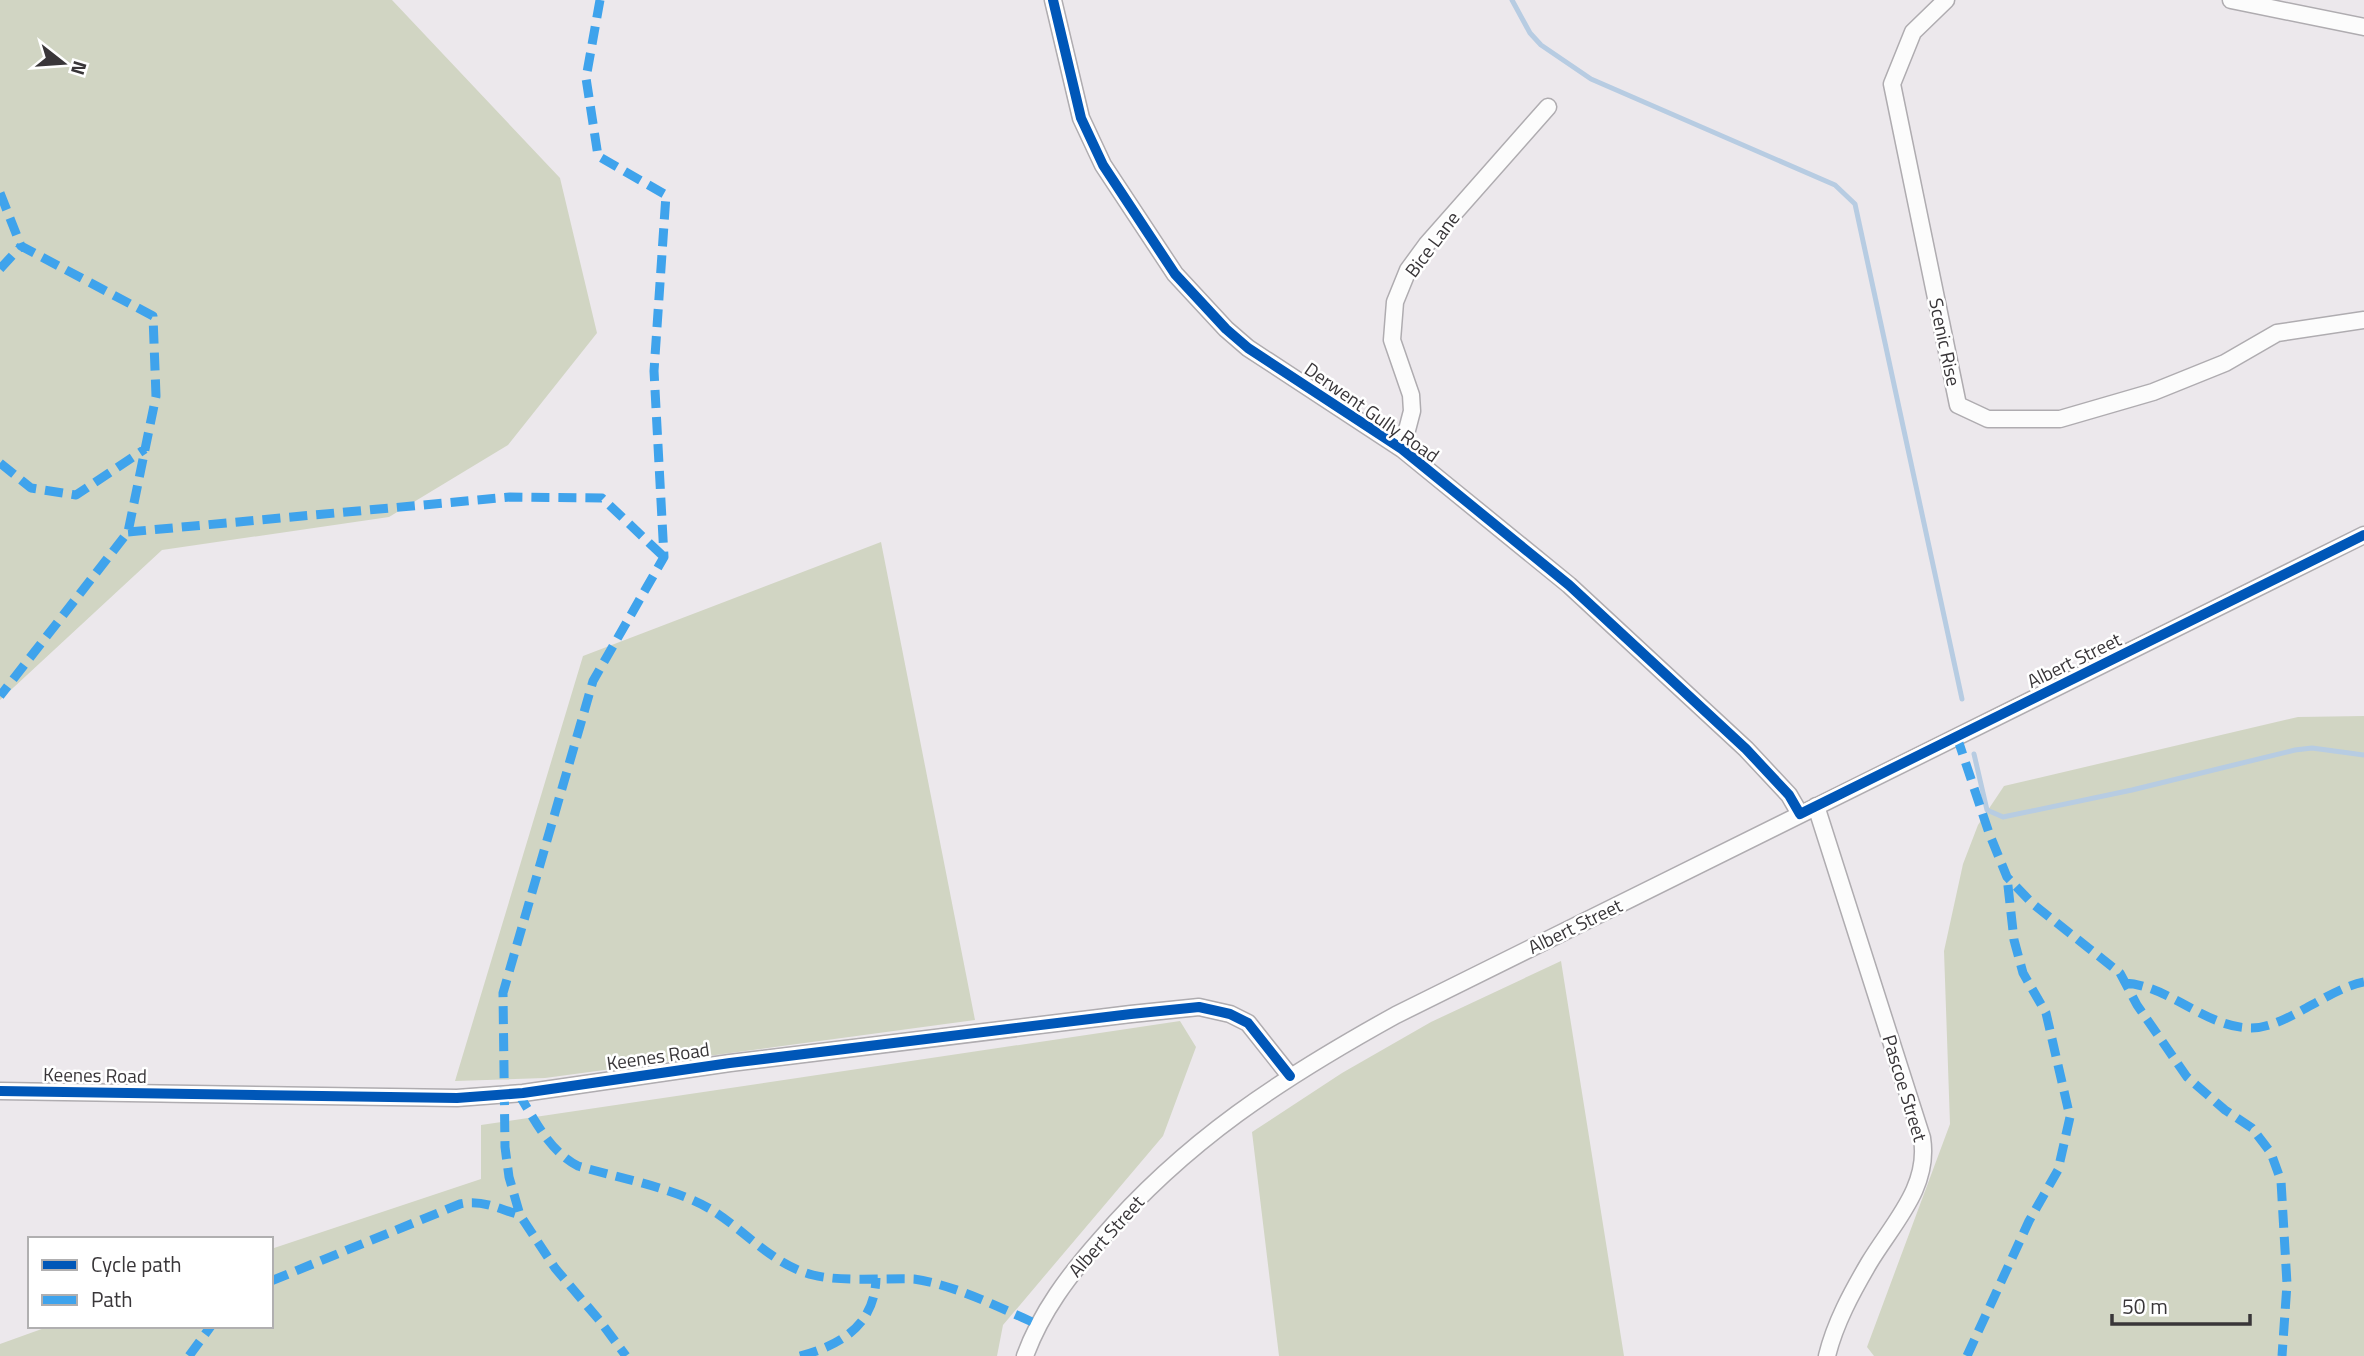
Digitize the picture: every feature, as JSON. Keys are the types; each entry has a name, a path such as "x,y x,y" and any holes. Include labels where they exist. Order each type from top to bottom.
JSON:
{"street":[{"name":"Derwent Gully Road","path":"1053,0 1081,118 1102,165 1175,274 1226,329 1248,348 1402,449 1578,594 1746,749 1789,795 1800,814"},
{"name":"Scenic Rise","path":"1946,0 1913,32 1892,84 1958,405 1988,419 2060,419 2165,387 2225,363 2277,333 2364,320"},
{"path":"2231,0 2364,27"},
{"name":"Bice Lane","path":"1402,449 1412,411 1411,395 1392,340 1395,302 1408,270 1427,244 1548,107"},
{"name":"Albert Street","path":"1025,1356 1039,1325 1066,1281 1121,1215 1204,1138 1290,1076 1396,1015 2364,536"},
{"name":"Pascoe Street","path":"1816,806 1925,1154 1915,1189 1853,1292 1839,1320 1827,1356"},
{"name":"Keenes Road","path":"0,1091 457,1098 490,1096 1199,1007 1230,1014 1248,1023 1290,1076"}],"green space":[{"path":"0,0 392,0 560,178 597,333 508,445 389,517 162,550 0,700"},
{"path":"881,542 975,1020 545,1078 455,1081 583,656"},
{"path":"2364,716 2364,1356 1874,1356 1867,1347 1950,1124 1944,951 1963,864 1978,825 2004,786 2298,717"},
{"path":"1561,961 1624,1356 1279,1356 1252,1132 1342,1073 1431,1022"},
{"path":"1180,1021 1196,1047 1163,1136 1003,1325 997,1356 0,1356 0,1344 44,1328 273,1328 273,1248 481,1179 481,1125"}],"waterway":[{"path":"1512,0 1530,33 1541,45 1591,79 1835,185 1855,204 1962,699"},
{"path":"1974,754 1987,810 2003,817 2132,790 2295,750 2312,748 2364,755"}],"marked path":[{"path":"600,0 586,78 598,156 666,195 654,371 664,557 593,681 503,993 505,1147 509,1177 520,1215 555,1268 626,1356"},
{"path":"0,193 21,246 153,316 156,396 128,532 0,696"},
{"path":"0,269 21,246"},
{"path":"0,463 31,488 76,495 145,449"},
{"path":"128,532 510,497 602,498 664,557"},
{"path":"1957,737 1989,833 2007,877 2033,904 2120,973 2137,1005 2187,1077 2225,1110 2252,1128 2271,1153 2281,1181 2287,1284 2282,1356"},
{"path":"1967,1356 2029,1221 2058,1170 2070,1117 2046,1013 2023,973 2014,940 2007,877"},
{"path":"2125,983 2157,991 2218,1021 2250,1028 2263,1027 2292,1016 2336,992 2364,982"},
{"path":"518,1093 544,1134 568,1160 578,1166 649,1185 701,1204 727,1220 773,1256 799,1270 836,1278 914,1279 930,1282 978,1298 1039,1325"},
{"path":"273,1280 460,1204 483,1204 520,1215"},
{"path":"800,1356 842,1339 863,1320 870,1308 876,1278"},
{"path":"189,1356 210,1328"}],"cycle path":[{"path":"1053,0 1081,118 1103,165 1175,274 1226,329 1248,348 1402,449 1569,585 1746,749 1789,795 1800,814 2364,535"},
{"path":"0,1091 457,1098 523,1093 730,1063 1199,1007 1230,1014 1248,1023 1290,1076"}]}
